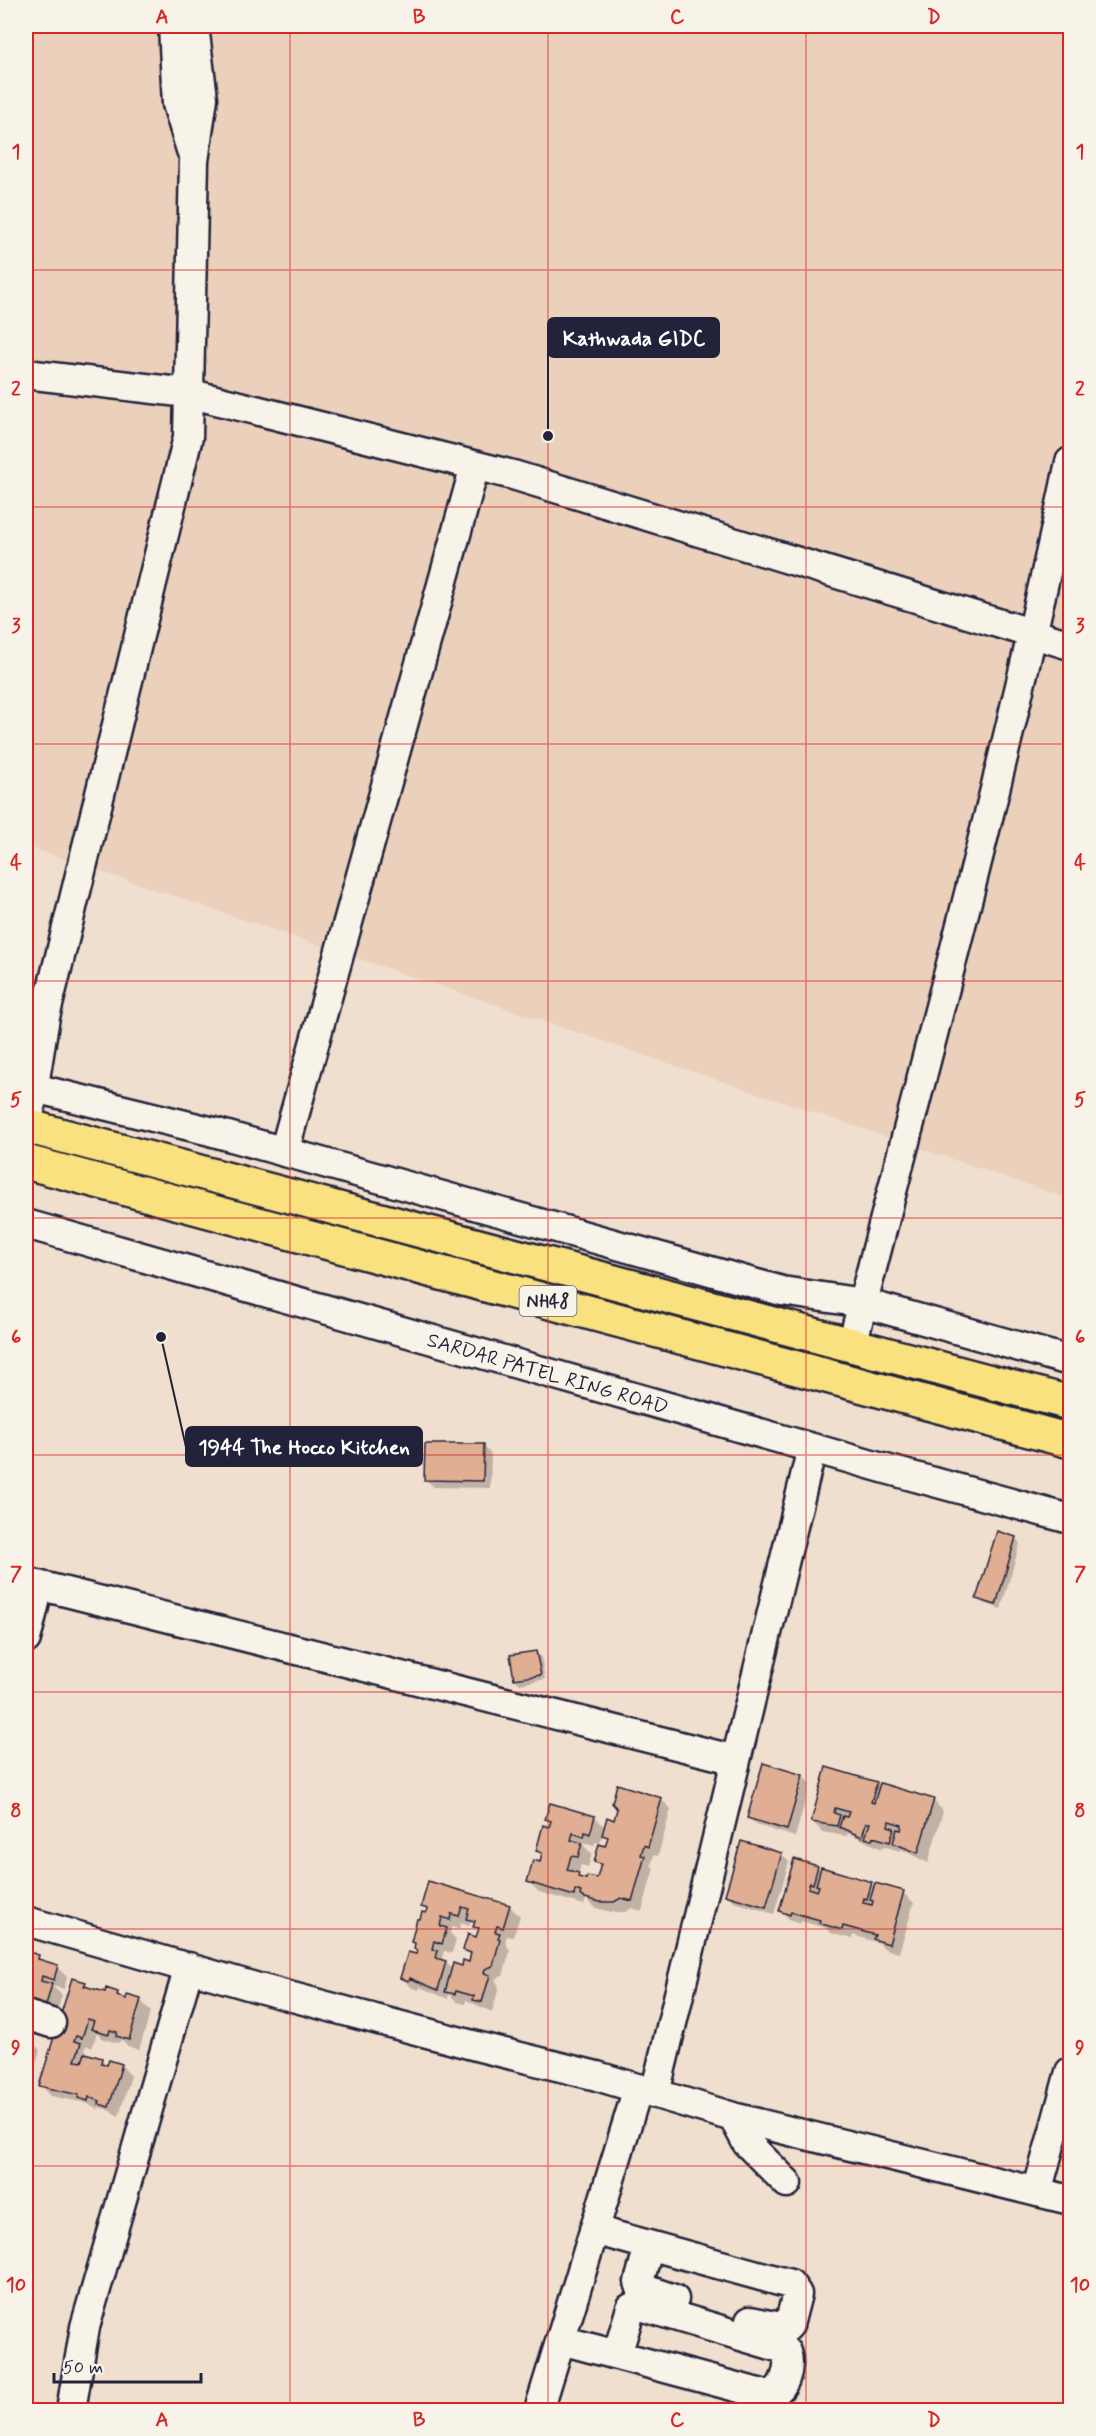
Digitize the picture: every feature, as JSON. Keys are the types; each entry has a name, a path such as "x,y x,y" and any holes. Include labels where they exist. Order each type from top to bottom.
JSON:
{"highway":[{"name":"NH48","path":"26,1129 1071,1403"},
{"name":"NH48","path":"26,1162 1071,1441"}],"street":[{"path":"173,26 177,104 194,161"},
{"path":"26,1129 30,1087 45,1017 188,438 194,161 203,98 194,26"},
{"path":"26,374 188,393 475,466 1071,645"},
{"path":"26,1023 171,431 188,393"},
{"path":"852,1345 984,842 1034,634 1062,545 1071,462"},
{"path":"284,1152 475,466"},
{"path":"30,1087 210,1131 782,1291 863,1303 1071,1361"},
{"name":"SARDAR PATEL RING ROAD","path":"26,1224 812,1448 1071,1519"},
{"path":"539,2410 594,2230 647,2090 736,1760 812,1448"},
{"path":"26,1639 32,1584 736,1760"},
{"path":"26,1921 647,2090 733,2117 1071,2200"},
{"path":"71,2410 85,2327 189,1967"},
{"path":"1037,2192 1071,2072"},
{"path":"733,2117 747,2144 787,2183"},
{"path":"594,2230 790,2284 797,2294 789,2325 780,2329 645,2291 640,2288 639,2282 649,2246"},
{"path":"561,2340 766,2396 773,2395 779,2390 788,2367 786,2352 781,2348 640,2306 631,2308 617,2355"}],"shaded area":[{"path":"26,26 1070,26 1070,1199 26,846"}],"building":[{"path":"425,1444 484,1444 483,1481 424,1480"},
{"path":"997,1531 1016,1537 996,1605 976,1599"},
{"path":"536,1651 541,1675 514,1679 510,1655"},
{"path":"763,1763 803,1775 787,1830 747,1818"},
{"path":"826,1767 877,1782 871,1802 874,1803 880,1783 934,1799 918,1853 893,1843 897,1829 901,1830 902,1825 889,1821 888,1826 894,1828 890,1842 873,1837 872,1840 865,1838 870,1823 866,1823 862,1837 839,1827 843,1816 847,1817 849,1812 835,1808 834,1813 840,1815 837,1826 811,1822"},
{"path":"617,1784 662,1798 648,1847 644,1845 641,1855 645,1856 632,1901 621,1898 614,1902 600,1902 585,1898 580,1895 581,1892 575,1890 574,1896 527,1882 533,1860 540,1862 542,1853 536,1851 543,1825 549,1827 551,1821 545,1819 550,1803 595,1816 590,1834 585,1832 584,1837 573,1833 571,1840 582,1843 578,1857 571,1856 567,1870 579,1873 578,1877 597,1878 601,1864 594,1862 599,1844 605,1846 608,1837 602,1835 607,1817 614,1820 617,1809 612,1803"},
{"path":"741,1841 782,1853 766,1907 725,1895"},
{"path":"794,1859 818,1866 813,1884 810,1883 808,1888 817,1891 819,1886 816,1885 821,1867 872,1882 867,1899 864,1898 863,1903 872,1905 873,1901 870,1900 875,1883 904,1891 889,1944 873,1939 875,1935 843,1926 842,1930 819,1923 820,1920 779,1911"},
{"path":"428,1881 510,1905 503,1928 497,1926 495,1932 500,1933 498,1938 500,1939 493,1966 485,1969 484,1973 490,1975 482,2002 473,2000 474,1996 456,1991 455,1994 445,1992 453,1963 462,1966 463,1960 469,1962 471,1953 463,1950 468,1934 476,1937 479,1928 473,1927 475,1921 466,1919 469,1909 462,1907 459,1916 451,1914 450,1920 442,1917 440,1926 447,1928 442,1944 434,1941 432,1949 438,1951 436,1958 446,1961 438,1990 410,1978 409,1981 400,1978 408,1952 416,1954 417,1951 414,1949 415,1943 411,1942 417,1919 420,1919 422,1912 426,1913 428,1909 421,1907"},
{"path":"26,1951 39,1955 38,1959 58,1965 54,1980 42,1976 41,1981 52,1984 45,2009 26,2003"},
{"path":"72,1978 86,1982 84,1986 105,1992 106,1988 118,1992 117,1996 126,1999 127,1995 141,1999 129,2040 116,2036 117,2032 110,2030 109,2034 91,2029 94,2021 88,2019 82,2038 76,2036 74,2041 81,2043 75,2061 82,2062 85,2053 102,2058 101,2063 107,2065 109,2060 122,2064 109,2107 89,2097 88,2101 78,2098 79,2095 39,2086"},
{"path":"26,2039 33,2041 26,2068"}],"place":[{"name":"Kathwada GIDC","path":"548,436"},
{"name":"1944 The Hocco Kitchen","path":"161,1337"}]}
